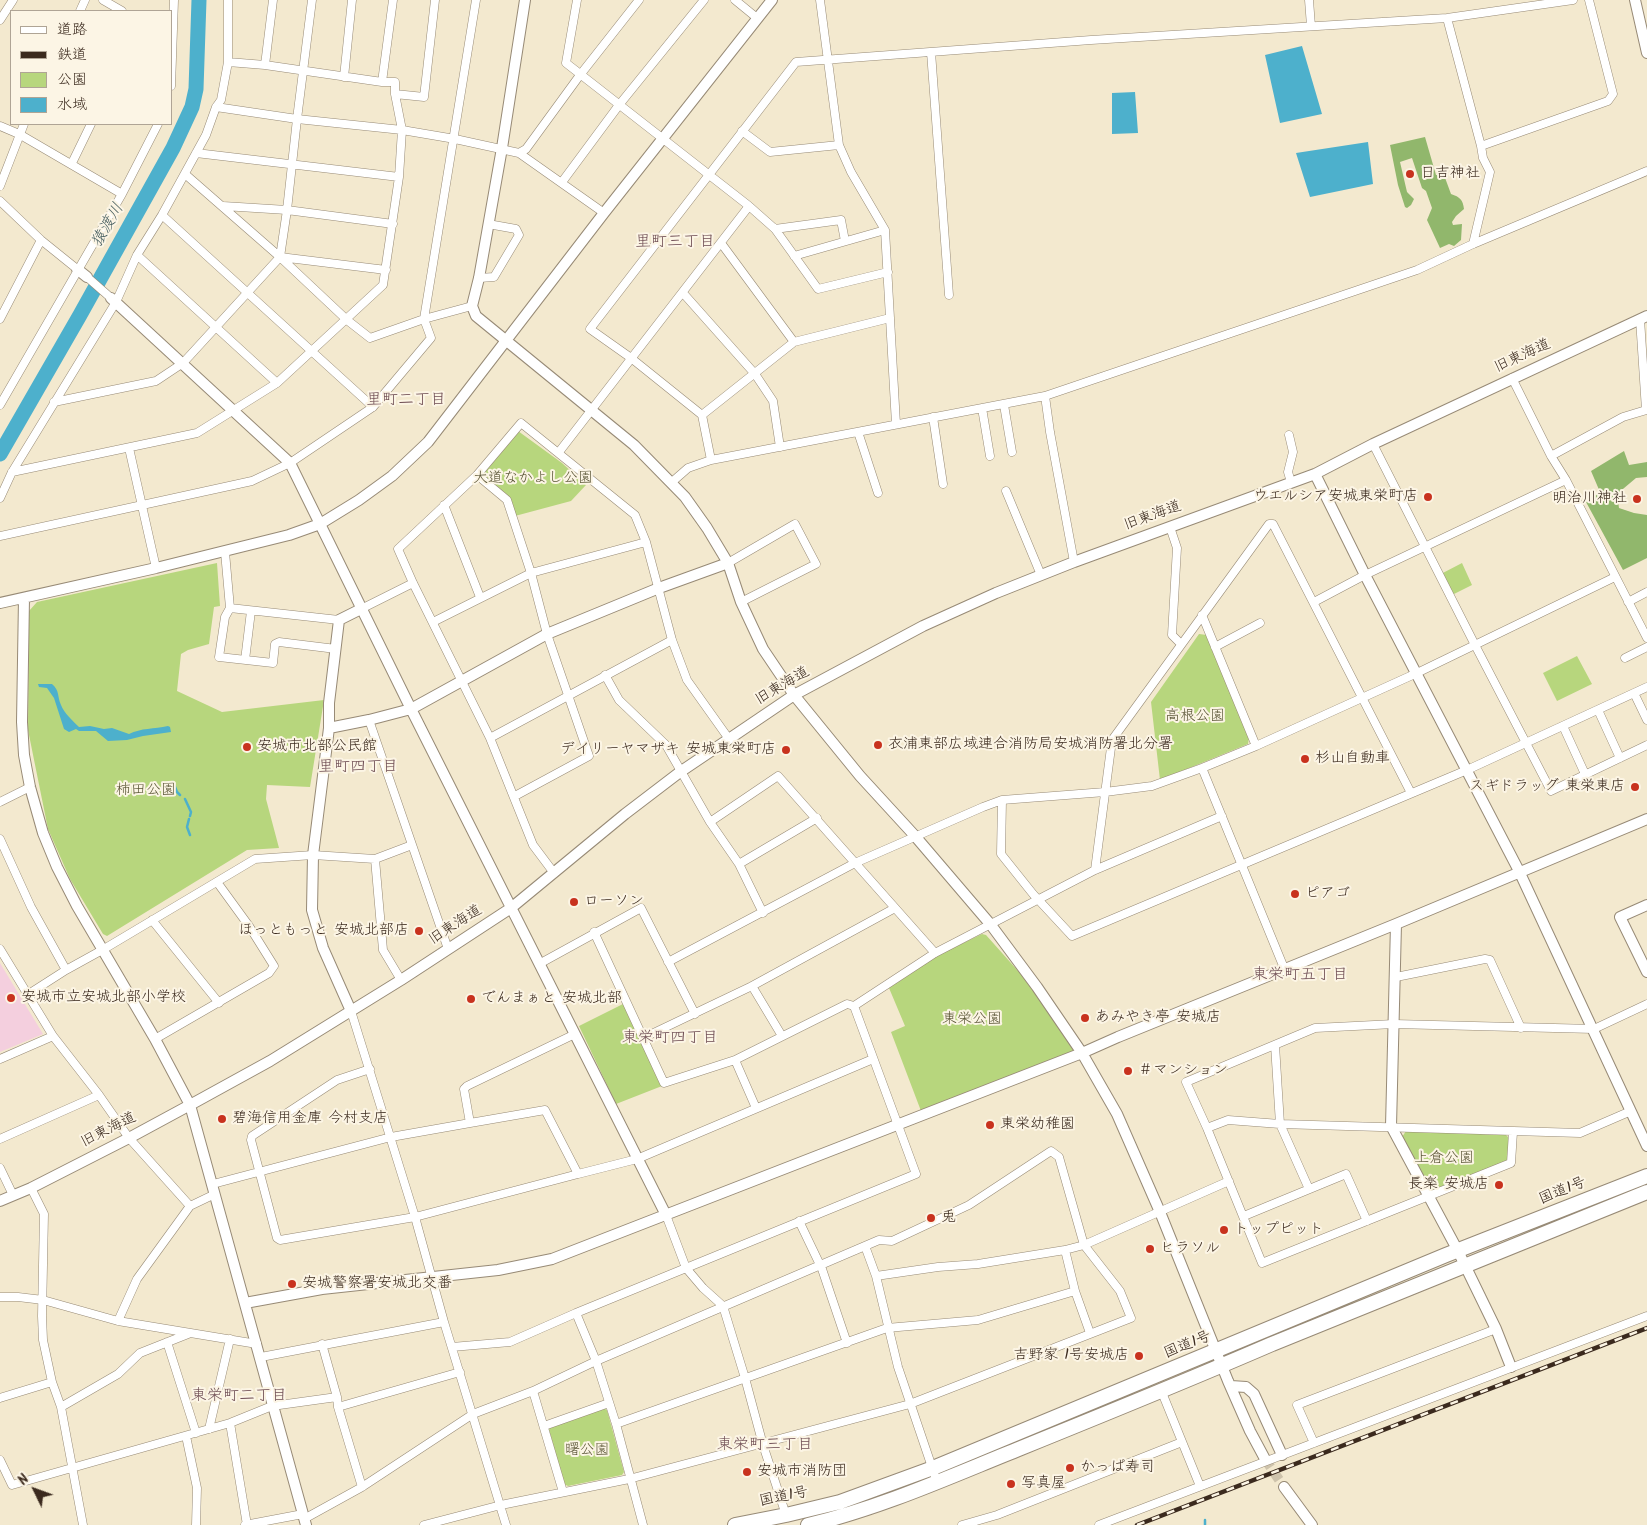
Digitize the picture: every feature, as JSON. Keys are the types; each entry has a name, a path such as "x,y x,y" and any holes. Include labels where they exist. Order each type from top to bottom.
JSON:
{"highway":[{"name":"国道1号","path":"735,1525 840,1502 933,1468 1458,1250 1647,1176"},
{"name":"国道1号","path":"808,1525 878,1504 937,1482 1647,1192"}],"street":[{"path":"0,20 13,0"},
{"path":"103,0 120,10"},
{"path":"172,21 174,0"},
{"path":"0,498 12,472 114,300 137,255 162,215 206,135 216,107 221,100 228,62 228,0"},
{"path":"265,65 273,0"},
{"path":"54,402 156,381 183,363 280,257 288,210 312,0"},
{"path":"344,77 352,0"},
{"path":"382,82 393,0"},
{"path":"395,94 424,98 435,0"},
{"path":"0,536 252,481 290,463 373,407 431,338 424,319 476,0"},
{"path":"525,0 502,148 479,278 472,306 476,316 634,445 672,482 707,528 728,563 741,602 763,649 794,696 860,776 915,836 991,925 1037,987 1082,1054 1117,1114 1160,1212 1222,1366 1250,1431 1265,1459"},
{"path":"576,0 566,63 749,206 775,230 818,289 888,272"},
{"path":"519,152 526,149 580,75 639,0"},
{"path":"562,182 619,105 704,0"},
{"path":"735,0 757,18"},
{"path":"0,603 225,552 289,535 320,524 359,500 392,476 428,442 604,213 772,0"},
{"path":"820,0 839,145 851,172 885,230 896,424"},
{"path":"1309,0 1311,26"},
{"path":"711,460 702,415 631,358 590,329 796,62 1091,40 1447,18 1573,0"},
{"path":"1481,146 1608,101 1613,94 1589,0"},
{"path":"1635,0 1647,53"},
{"path":"1447,18 1483,158 1490,172 1473,244"},
{"path":"931,52 949,295"},
{"path":"12,472 198,433 276,383 384,285 399,177 402,130 395,94 395,82 382,82 265,65 228,62"},
{"path":"216,107 297,119 402,130 519,152 604,213"},
{"path":"0,186 24,125"},
{"path":"72,163 91,125"},
{"path":"0,405 122,194 157,125"},
{"path":"0,126 19,134 72,163 122,194"},
{"path":"742,131 770,152 839,145"},
{"path":"196,153 399,177"},
{"path":"672,482 688,468 711,460 1046,396 1417,270 1473,244 1647,171"},
{"path":"185,174 280,257 347,320 370,338 424,319 472,306"},
{"path":"0,202 41,240 114,300 290,463 411,709 666,1215 686,1268 703,1288 723,1306 763,1444 786,1515"},
{"path":"223,206 288,210 392,224"},
{"path":"559,452 749,206"},
{"path":"162,215 373,407"},
{"path":"775,230 841,220 845,241"},
{"path":"479,278 494,277 519,235 516,229 488,224"},
{"path":"794,256 885,230"},
{"path":"0,319 41,240"},
{"path":"721,243 794,342"},
{"path":"137,255 276,383"},
{"path":"280,257 386,270"},
{"path":"683,293 755,374 773,401 780,448"},
{"path":"1551,456 1623,417 1646,410 1643,317"},
{"name":"旧東海道","path":"0,1201 31,1188 129,1138 270,1061 401,980 511,908 625,814 680,772 794,696 923,626 996,593 1074,562 1315,474 1373,444 1643,317"},
{"path":"702,415 794,342 890,318"},
{"path":"1512,378 1628,602 1644,626 1647,638"},
{"path":"1046,396 1050,432 1074,562"},
{"path":"1004,404 1012,452"},
{"path":"982,408 990,456"},
{"path":"933,417 943,484"},
{"path":"554,873 533,845 515,796 490,738 398,549 476,475 521,423 635,515 646,542 672,640 687,680 729,739"},
{"path":"858,432 878,493"},
{"path":"1289,435 1293,452 1288,472 1291,482"},
{"path":"1373,444 1551,791 1647,745"},
{"path":"128,448 156,568"},
{"path":"1315,474 1365,575 1519,871 1647,1146"},
{"path":"476,475 507,500 531,573 547,634 588,756 515,796"},
{"path":"1314,602 1424,546 1566,480"},
{"path":"1006,491 1041,575"},
{"path":"444,505 480,598"},
{"path":"329,728 411,709 547,634 659,588 728,563 795,524 816,564 741,602"},
{"path":"1095,870 1112,740 1269,524 1272,524 1314,602 1411,793"},
{"path":"1170,527 1177,548 1172,635 1181,644"},
{"path":"433,622 531,573 646,542"},
{"path":"225,552 230,608 225,617 220,656 273,663 275,644 279,642 336,649"},
{"path":"668,962 855,863 1002,800 1105,792 1152,786 1202,768 1417,674 1615,576"},
{"path":"230,608 339,620 413,583"},
{"path":"1628,602 1647,592"},
{"path":"24,598 22,722 24,755 30,787 43,833 57,867 77,906 104,949 190,1105 304,1519"},
{"path":"245,660 251,610"},
{"path":"1202,615 1256,746"},
{"path":"339,620 329,703 329,728 313,855 312,910 323,948 351,1011 370,1069 506,1525"},
{"path":"1215,647 1260,623"},
{"path":"490,738 672,640"},
{"path":"1625,658 1647,647"},
{"path":"605,675 619,700 666,745 710,822 738,864 762,912"},
{"path":"1002,800 1001,854 1038,900 1072,936 1467,770 1647,687"},
{"path":"1634,693 1647,720"},
{"path":"1598,710 1620,758"},
{"path":"369,720 448,949"},
{"path":"1563,726 1585,774"},
{"path":"1202,768 1284,968"},
{"path":"710,822 778,776 936,953"},
{"path":"0,802 30,787"},
{"path":"854,1006 936,953 1095,870 1222,816"},
{"path":"738,864 817,818"},
{"path":"245,1303 322,1289 498,1270 552,1259 1082,1054 1647,818"},
{"path":"0,839 31,907 66,970"},
{"path":"27,995 255,858 313,855 375,860 412,845"},
{"path":"375,860 383,950 401,980"},
{"path":"155,1039 269,973 274,966 249,926 217,882"},
{"path":"1647,905 1620,916 1647,972"},
{"path":"539,964 594,932 641,908 695,1014"},
{"path":"643,1038 752,986 895,908"},
{"path":"152,920 219,1003"},
{"path":"1396,924 1391,1126 1466,1266 1496,1329 1510,1367"},
{"path":"594,932 664,1083 735,1060 848,1004 854,1006"},
{"path":"0,949 53,1036 99,1095 129,1138 190,1206"},
{"path":"1396,977 1485,959 1490,960 1521,1028"},
{"path":"752,986 782,1036"},
{"path":"1513,1132 1511,1163 1262,1263 1230,1181 1186,1082 1315,1028 1394,1024 1594,1029 1647,1004"},
{"path":"452,1347 510,1342 576,1313 916,1174 872,1060 854,1006"},
{"path":"470,1123 464,1089 575,1034"},
{"path":"0,1059 53,1036"},
{"path":"1275,1045 1280,1124 1309,1189"},
{"path":"735,1060 756,1108"},
{"path":"370,1069 337,1080 252,1136 251,1140 259,1172 277,1238 280,1240 415,1217 638,1159 872,1060"},
{"path":"0,1139 99,1095"},
{"path":"118,1321 137,1279 190,1206 214,1189 259,1172 391,1137 545,1110 578,1174"},
{"path":"1207,1128 1228,1120 1280,1124 1580,1133 1631,1111"},
{"path":"230,1423 246,1525 304,1519 362,1488 473,1414 533,1391 596,1361 819,1265 879,1240 892,1240 969,1205 1051,1150 1059,1157 1084,1245 1120,1291 1131,1318 910,1404 629,1479 501,1504 424,1525"},
{"path":"0,1168 13,1195"},
{"path":"1244,1216 1346,1174 1367,1221"},
{"path":"876,1276 938,1267 978,1264 1065,1250 1084,1245 1230,1181"},
{"path":"31,1188 44,1214 43,1340 52,1382 61,1407 83,1525"},
{"path":"799,1221 822,1269 847,1343"},
{"path":"865,1246 876,1276 887,1328 910,1404 937,1482"},
{"path":"1065,1250 1075,1291 1090,1333"},
{"path":"616,1424 887,1328 978,1320 1075,1291"},
{"path":"0,1297 43,1300 118,1321 257,1344"},
{"path":"576,1313 596,1361 616,1424 629,1479 643,1525"},
{"path":"1099,1525 1647,1316"},
{"path":"260,1357 444,1322"},
{"path":"1314,1442 1298,1406 1496,1329"},
{"path":"61,1407 118,1374 140,1353 188,1334"},
{"path":"209,1429 230,1339"},
{"path":"167,1342 196,1433"},
{"path":"322,1344 362,1488"},
{"path":"338,1407 460,1372"},
{"path":"0,1398 52,1382"},
{"path":"1231,1386 1246,1387 1254,1394 1282,1455"},
{"path":"1161,1390 1200,1486"},
{"path":"533,1391 563,1492"},
{"path":"0,1460 12,1485 230,1423 272,1406 337,1397"},
{"path":"544,1426 609,1403"},
{"path":"186,1436 197,1488 196,1525"},
{"path":"962,1525 997,1515 1182,1442"},
{"path":"1284,1487 1312,1525"}],"shaded area":[{"name":"安城市立安城北部小学校","path":"0,963 43,1034 0,1052"}],"green space":[{"path":"1425,137 1436,175 1444,175 1451,194 1457,196 1464,206 1464,209 1452,222 1453,225 1462,224 1461,240 1454,246 1449,244 1440,248 1427,220 1432,208 1426,191 1422,188 1412,158 1400,162 1407,192 1414,199 1407,208 1398,185 1390,145"},
{"name":"大道なかよし公園","path":"518,431 562,463 586,485 571,501 515,516 510,499 481,472"},
{"path":"1624,451 1629,465 1647,462 1647,477 1636,478 1617,494 1619,508 1647,515 1647,558 1623,570 1586,502 1600,492 1591,471"},
{"name":"柿田公園","path":"217,563 220,606 214,607 209,644 181,654 177,691 222,712 324,700 310,787 267,785 266,799 279,848 247,850 107,936 103,934 70,879 48,829 28,730 29,611 37,602"},
{"path":"1462,563 1472,585 1450,596 1439,575"},
{"name":"高根公園","path":"1199,634 1207,635 1249,738 1248,744 1160,780 1151,702"},
{"path":"1577,656 1592,684 1557,701 1543,673"},
{"name":"東栄公園","path":"982,934 986,935 1035,990 1077,1051 921,1111 891,1032 905,1026 889,988 936,956"},
{"path":"623,1004 662,1086 616,1104 579,1026"},
{"name":"上倉公園","path":"1406,1131 1506,1135 1509,1138 1508,1158 1506,1162 1436,1190 1430,1189 1402,1137"},
{"name":"曙公園","path":"603,1408 607,1410 624,1472 622,1475 568,1486 564,1484 549,1430 550,1426"}],"water":[{"path":"1302,46 1322,114 1280,123 1265,55"},
{"path":"1135,92 1138,133 1112,134 1112,93"},
{"path":"1368,142 1373,184 1310,197 1296,153"},
{"path":"38,684 52,684 55,687 62,708 79,727 112,728 129,734 168,726 171,732 127,740 108,741 96,731 79,731 76,729 69,732 64,729 54,698 47,688 39,687"}],"waterway":[{"name":"猿渡川","path":"0,454 173,148 192,107 196,89 199,0"},
{"path":"173,782 180,795"},
{"path":"185,799 191,812 190,816"},
{"path":"189,819 187,827 190,835"},
{"path":"1205,1520 1205,1525"}],"tunnel":[{"path":"1265,1459 1284,1487"}],"railway":[{"path":"1137,1525 1647,1328"}],"place":[{"name":"日吉神社","path":"1410,174"},
{"name":"ウエルシア安城東栄町店","path":"1428,497"},
{"name":"明治川神社","path":"1637,499"},
{"name":"衣浦東部広域連合消防局安城消防署北分署","path":"878,745"},
{"name":"安城市北部公民館","path":"247,747"},
{"name":"デイリーヤマザキ 安城東栄町店","path":"786,750"},
{"name":"杉山自動車","path":"1305,759"},
{"name":"スギドラッグ 東栄東店","path":"1635,787"},
{"name":"ピアゴ","path":"1295,894"},
{"name":"ローソン","path":"574,902"},
{"name":"ほっともっと 安城北部店","path":"419,931"},
{"name":"安城市立安城北部小学校","path":"11,998"},
{"name":"でんまぁと 安城北部","path":"471,999"},
{"name":"あみやき亭 安城店","path":"1085,1018"},
{"name":"＃マンション","path":"1128,1071"},
{"name":"碧海信用金庫 今村支店","path":"222,1119"},
{"name":"東栄幼稚園","path":"990,1125"},
{"name":"長楽 安城店","path":"1499,1185"},
{"name":"兎","path":"931,1218"},
{"name":"トップピット","path":"1224,1230"},
{"name":"ヒラソル","path":"1150,1249"},
{"name":"安城警察署安城北交番","path":"292,1284"},
{"name":"吉野家 1号安城店","path":"1139,1356"},
{"name":"かっぱ寿司","path":"1070,1468"},
{"name":"安城市消防団","path":"747,1472"},
{"name":"写真屋","path":"1011,1484"}],"district":[{"name":"里町三丁目","path":"675,243"},
{"name":"里町二丁目","path":"406,401"},
{"name":"里町四丁目","path":"358,768"},
{"name":"東栄町五丁目","path":"1300,976"},
{"name":"東栄町四丁目","path":"670,1039"},
{"name":"東栄町二丁目","path":"239,1397"},
{"name":"東栄町三丁目","path":"765,1446"}]}
